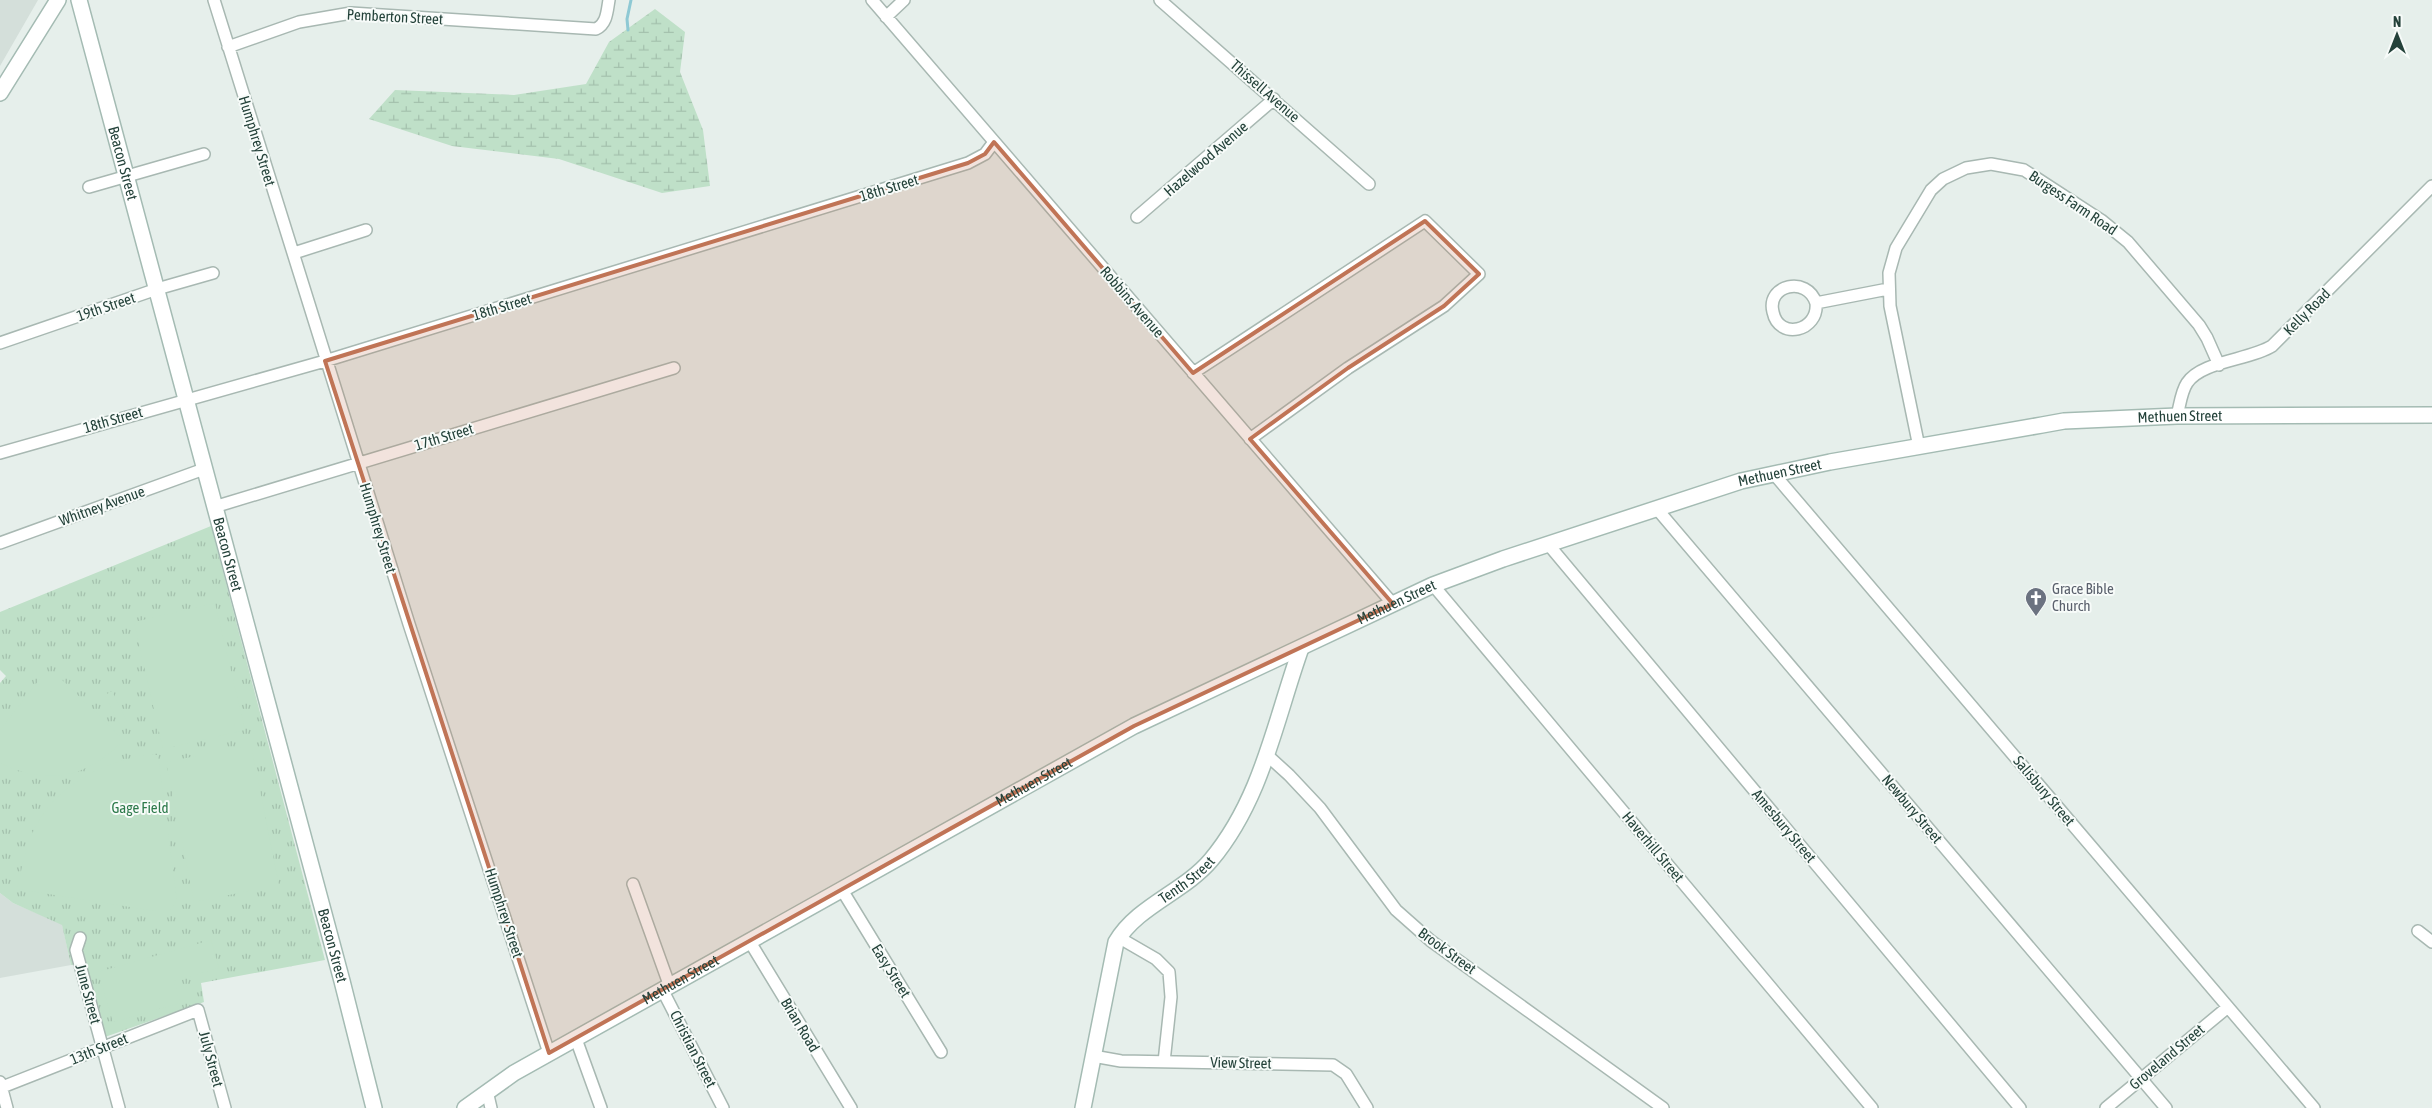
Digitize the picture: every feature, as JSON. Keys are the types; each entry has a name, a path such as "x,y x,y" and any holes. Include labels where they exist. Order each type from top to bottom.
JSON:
{"street":[{"path":"0,93 58,0"},
{"name":"Beacon Street","path":"79,0 342,981 374,1108"},
{"name":"Humphrey Street","path":"214,0 266,173 294,253 325,361 420,661 549,1054"},
{"name":"Pemberton Street","path":"228,46 298,22 351,13 596,29 601,27 605,21 609,0"},
{"name":"Robbins Avenue","path":"872,0 1393,604"},
{"path":"886,17 904,0"},
{"name":"Thissell Avenue","path":"1160,0 1369,184"},
{"name":"Hazelwood Avenue","path":"1137,217 1274,99"},
{"name":"18th Street","path":"0,453 185,399 325,361 968,163 985,154 994,142"},
{"path":"89,187 204,154"},
{"name":"Burgess Farm Road","path":"1919,447 1888,289 1893,256 1931,190 1951,174 1975,165 2009,165 2031,173 2111,227 2128,242 2198,325 2207,338 2219,365"},
{"name":"Kelly Road","path":"2177,416 2188,380 2205,370 2256,355 2272,346 2432,186"},
{"path":"1193,373 1425,220 1479,274 1444,306 1348,368 1250,439"},
{"path":"294,253 366,230"},
{"name":"19th Street","path":"0,343 156,289 213,273"},
{"path":"1816,303 1888,289"},
{"name":"17th Street","path":"214,507 674,368"},
{"name":"Methuen Street","path":"465,1108 514,1073 1134,726 1434,585 1548,544 1741,482 1774,474 2064,421 2177,416 2432,415"},
{"name":"Whitney Avenue","path":"0,543 204,469"},
{"name":"Salisbury Street","path":"1774,474 2314,1108"},
{"name":"Newbury Street","path":"1657,509 2166,1108"},
{"name":"Amesbury Street","path":"1548,544 2020,1108"},
{"name":"Haverhill Street","path":"1434,585 1872,1108"},
{"name":"Tenth Street","path":"1082,1108 1110,964 1118,937 1131,922 1187,882 1210,861 1239,819 1258,781 1301,648"},
{"name":"Brook Street","path":"1267,755 1320,808 1362,867 1406,920 1663,1108"},
{"name":"Christian Street","path":"633,884 667,989 724,1108"},
{"name":"Easy Street","path":"842,890 941,1052"},
{"path":"2418,931 2432,942"},
{"path":"1118,937 1156,959 1168,969 1171,981 1171,997 1164,1062"},
{"name":"June Street","path":"80,938 76,950 118,1108"},
{"name":"Brian Road","path":"750,942 850,1108"},
{"name":"Groveland Street","path":"2106,1108 2228,1007"},
{"name":"13th Street","path":"1,1086 198,1010"},
{"name":"July Street","path":"198,1010 224,1108"},
{"path":"576,1039 601,1108"},
{"name":"View Street","path":"1093,1056 1121,1061 1333,1065 1346,1074 1367,1108"},
{"path":"1,1086 7,1108"},
{"path":"487,1091 492,1108"}],"highlighted area":[{"path":"994,142 1193,373 1425,221 1479,274 1444,306 1348,368 1250,439 1393,604 1134,726 549,1053 325,361 968,163 985,154"}],"shaded area":[{"path":"0,0 38,0 0,66"},
{"path":"0,893 13,903 62,924 71,965 0,978"}],"green space":[{"path":"655,9 685,32 680,72 703,130 710,186 662,193 559,159 452,146 369,119 395,90 514,95 586,84 609,42"},
{"name":"Gage Field","path":"211,526 325,960 201,983 204,1002 105,1037 85,963 71,965 62,925 13,903 0,893 0,683 6,676 0,670 0,612"},
{"path":"215,603 245,730 163,749 134,622"},
{"path":"43,675 57,675 124,740 96,763 66,774 51,776 34,774 0,763 0,730"},
{"path":"112,691 127,721 119,724 105,695"},
{"path":"251,745 279,885 194,902 166,762"},
{"path":"144,755 158,755 177,901 168,913 17,889 26,849 36,825 59,795 89,774 107,766"},
{"path":"211,940 219,968 174,981 180,1003 113,1022 98,972"}],"waterway":[{"path":"628,30 627,19 631,0"}],"place":[{"name":"Grace Bible Church","path":"2036,617"}]}
